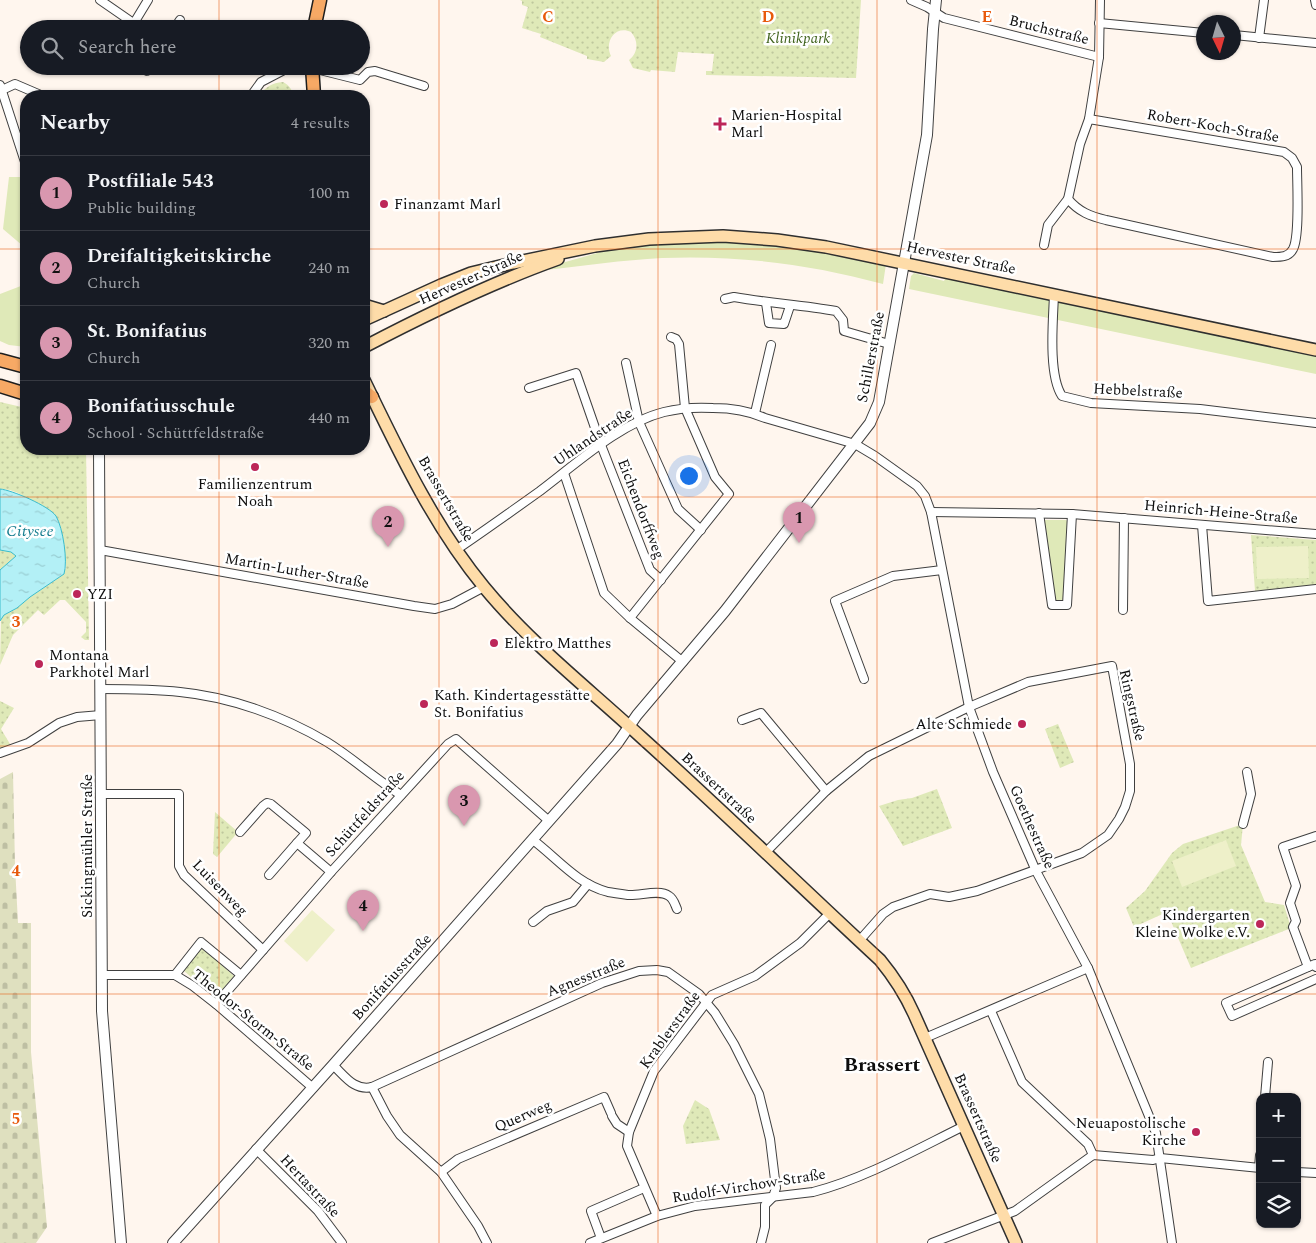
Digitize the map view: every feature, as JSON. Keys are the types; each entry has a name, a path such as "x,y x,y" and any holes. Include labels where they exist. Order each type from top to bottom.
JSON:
{"main road":[{"path":"316,20 320,0"},
{"path":"313,75 314,90"},
{"name":"Hervester Straße","path":"370,317 471,273 513,263 634,240 681,237 742,237 826,247 1316,350"},
{"name":"Hervester Straße","path":"370,344 436,310 502,281 595,246"},
{"path":"370,306 384,310"},
{"path":"0,360 20,365"},
{"path":"0,386 20,392"},
{"name":"Brassertstraße","path":"370,398 428,506 456,550 484,587 517,625 880,960 904,992 1016,1243"}],"street":[{"path":"100,0 130,20"},
{"path":"136,20 148,0"},
{"name":"Bruchstraße","path":"911,0 928,7 942,18 1099,57"},
{"name":"Schillerstraße","path":"629,727 725,611 870,423 879,402 927,135 936,0"},
{"path":"1044,244 1048,225 1068,199 1080,144 1089,119 1099,57 1100,0"},
{"path":"1259,38 1264,0"},
{"path":"1315,0 1316,5"},
{"name":"Bruchstraße","path":"1099,23 1196,31"},
{"path":"1241,36 1316,43"},
{"path":"370,72 375,71 424,86"},
{"path":"255,90 261,82 274,75"},
{"path":"342,75 360,80 365,75"},
{"path":"20,147 1,88 15,84 29,90"},
{"name":"Robert-Koch-Straße","path":"1068,199 1086,215 1106,220 1273,257 1286,257 1293,250 1296,238 1297,167 1292,158 1284,152 1089,119"},
{"name":"Hebbelstraße","path":"1054,294 1054,372 1056,388 1062,396 1091,403 1200,409 1316,423"},
{"path":"725,299 734,297 766,303 790,306 800,305 836,311 843,320 844,330 889,344"},
{"path":"766,303 769,323 784,324 790,306"},
{"path":"630,618 729,494 715,477 685,408 679,344 676,339 671,337"},
{"path":"755,413 771,345"},
{"path":"626,363 638,422 678,509 701,530"},
{"name":"Eichendorffweg","path":"528,388 576,373 601,444 650,570 661,580"},
{"name":"Uhlandstraße","path":"456,550 564,473 601,444 638,422 663,412 685,408 724,408 755,413 765,418 854,443"},
{"name":"Goethestraße","path":"854,443 917,486 925,496 931,512 969,707 993,772 1036,871 1088,968 1156,1133 1172,1243"},
{"name":"Sickingmühler Straße","path":"99,455 102,975 104,1046 121,1243"},
{"path":"564,473 604,593 630,618 683,662"},
{"name":"Heinrich-Heine-Straße","path":"931,512 1072,514 1316,534"},
{"path":"1039,513 1052,606 1066,605 1072,514"},
{"name":"Heinrich-Heine-Straße","path":"1123,610 1124,518"},
{"path":"1202,524 1208,600 1316,590"},
{"name":"Martin-Luther-Straße","path":"100,550 414,606 435,608 452,604 484,587"},
{"path":"864,679 835,601 893,576 942,570"},
{"name":"Ringstraße","path":"765,853 826,790 869,756 969,707 1028,682 1112,666 1130,764 1130,791 1125,807 1108,835 1082,853 977,891 949,897 930,894 893,907 883,914 859,941"},
{"path":"101,689 182,692 237,704 268,714 299,727 327,742 355,760 401,795"},
{"path":"742,720 761,713 826,790"},
{"path":"0,753 28,743 59,723 77,717 101,715"},
{"name":"Bonifatiusstraße","path":"173,1243 533,840 617,744 629,727"},
{"name":"Schüttfeldstraße","path":"216,1004 331,872 448,744 456,740 549,821"},
{"path":"1243,824 1251,794 1247,772"},
{"name":"Luisenweg","path":"102,794 179,794 180,866 184,876 263,950"},
{"path":"240,832 267,803 271,804 306,833 269,875"},
{"path":"1316,836 1283,846 1296,886 1290,903 1296,921 1293,927 1313,966 1226,1003 1232,1016 1316,979"},
{"path":"533,840 571,874 588,884 607,891 628,895 659,893 668,895 672,897 677,909"},
{"path":"298,843 331,872"},
{"path":"533,922 547,911 573,902 588,884"},
{"name":"Krablerstraße","path":"657,1216 627,1146 629,1132 654,1071 712,995 755,976 800,943 829,914"},
{"name":"Theodor-Storm-Straße","path":"174,975 201,942 241,975"},
{"path":"925,1038 1088,968"},
{"name":"Agnesstraße","path":"372,1087 602,983 639,971 657,970 668,972 699,994 707,1003 734,1044 759,1094 770,1139 776,1188 773,1197 765,1205 765,1227 761,1243"},
{"name":"Theodor-Storm-Straße","path":"102,975 174,975 193,986 216,1004 313,1088"},
{"path":"991,1011 1022,1082 1088,1144 1093,1155"},
{"path":"1265,1093 1268,1062"},
{"path":"333,1065 358,1087 372,1087 387,1116 400,1135 441,1172 478,1226 487,1243"},
{"name":"Querweg","path":"441,1172 458,1159 604,1097 617,1124 629,1132"},
{"name":"Rudolf-Virchow-Straße","path":"590,1243 657,1216 695,1206 813,1192 831,1188 899,1158 964,1126"},
{"name":"Hertastraße","path":"256,1149 318,1211 342,1243"},
{"path":"932,1243 1015,1211 1093,1155 1153,1160 1160,1158 1256,1168"},
{"path":"1301,1172 1316,1173"},
{"path":"601,1238 591,1211 644,1188"}],"green space":[{"name":"Klinikpark","path":"520,0 861,0 856,78 706,75 706,71 712,71 714,54 678,52 675,72 651,70 650,72 633,68 629,60 636,50 636,43 631,32 625,30 612,36 609,45 611,56 604,62 587,59 587,56 540,37 541,34 522,28 528,7 522,5"},
{"path":"283,82 291,90 264,90 275,83"},
{"path":"9,177 20,177 20,243 3,229"},
{"path":"731,241 780,244 886,264 883,284 801,266 718,258 662,258 545,270 544,268 608,250 636,245"},
{"path":"914,273 944,281 945,279 957,279 1316,355 1316,374 909,289 911,276"},
{"path":"20,286 20,346 9,345 0,341 0,294"},
{"path":"0,402 20,407 20,455 86,455 89,640 81,637 86,632 86,622 65,600 60,600 44,615 38,610 13,635 0,665 1,619 4,615 17,608 60,577 66,568 66,563 61,532 48,510 18,493 0,489"},
{"path":"1045,520 1066,520 1068,522 1065,596 1064,599 1059,601 1054,599"},
{"path":"1251,535 1316,540 1316,585 1255,591"},
{"path":"1308,546 1309,578 1257,579 1256,547"},
{"path":"3,549 14,553 16,556 0,570 0,550"},
{"path":"0,701 14,708 1,729 13,749 0,753"},
{"path":"1058,724 1074,762 1060,768 1045,729"},
{"path":"13,772 18,923 31,923 31,1052 47,1227 36,1243 0,1243 0,779"},
{"path":"937,789 952,828 903,846 879,806 912,798"},
{"path":"215,812 238,832 217,857 213,854"},
{"path":"1243,824 1241,845 1265,902 1284,905 1291,928 1191,968 1167,912 1134,927 1126,908 1145,891 1172,853 1183,844"},
{"path":"1226,840 1236,866 1182,887 1172,861"},
{"path":"312,910 335,930 307,962 284,941"},
{"path":"202,948 234,976 215,998 183,970"},
{"path":"695,1100 709,1109 720,1140 686,1144 683,1126"}],"water":[{"name":"Citysee","path":"0,489 30,499 56,516 63,536 65,568 64,574 17,608 4,615 0,621 0,570 16,556 11,552 0,550"}],"place":[{"name":"Marien-Hospital Marl","path":"720,124"},
{"name":"Finanzamt Marl","path":"384,204"},
{"name":"Familienzentrum Noah","path":"255,467"},
{"name":"Postfiliale 543","path":"799,543"},
{"name":"Dreifaltigkeitskirche","path":"388,547"},
{"name":"YZI","path":"77,594"},
{"name":"Elektro Matthes","path":"494,643"},
{"name":"Montana Parkhotel Marl","path":"39,664"},
{"name":"Kath. Kindertagesstätte St. Bonifatius","path":"424,704"},
{"name":"Alte Schmiede","path":"1022,724"},
{"name":"St. Bonifatius","path":"464,826"},
{"name":"Kindergarten Kleine Wolke e.V.","path":"1260,924"},
{"name":"Bonifatiusschule","path":"363,931"},
{"name":"Neuapostolische Kirche","path":"1196,1132"}],"district":[{"name":"Brassert","path":"882,1065"}]}
